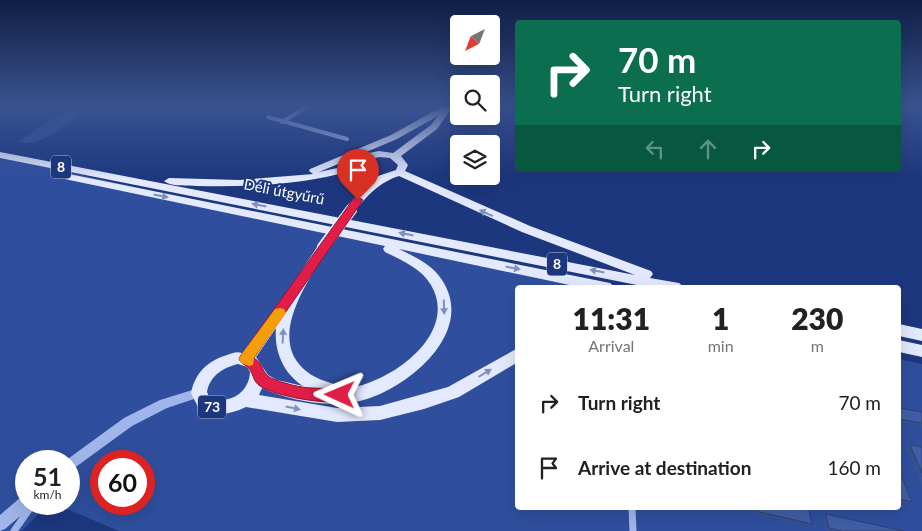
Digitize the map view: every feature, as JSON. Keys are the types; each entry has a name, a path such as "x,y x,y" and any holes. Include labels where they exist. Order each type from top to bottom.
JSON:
{"main road":[{"path":"294,178 394,137 407,130"},
{"path":"395,156 430,130"},
{"path":"122,179 234,184 340,172 355,167 370,155 383,154 395,156 403,165 400,172 382,178 364,191 246,359 256,366 259,377 266,383 310,395 351,395 368,392 382,385 416,363 438,337 443,326 445,310 440,286 423,266 403,254 354,236"},
{"name":"Déli útgyűrű","path":"0,155 664,285"},
{"name":"Déli útgyűrű","path":"0,163 595,285"},
{"path":"355,167 356,172 363,180 364,191"},
{"path":"400,172 409,178 530,232 588,255 678,285"},
{"path":"294,293 283,329 282,347 287,361 294,372 305,380 330,390 351,395"},
{"path":"901,330 922,335"},
{"path":"901,346 922,350"},
{"path":"245,400 337,415 380,413 424,402 453,392 515,356"},
{"name":"73","path":"246,359 230,359 214,367 202,379 199,393 205,404 219,408 237,404 245,400 257,385 259,377"}],"street":[{"path":"312,130 347,139"},
{"path":"80,457 128,422 164,404 199,393"},
{"path":"632,510 633,531"},
{"path":"0,524 15,511"},
{"path":"14,531 25,515"}],"shaded area":[{"path":"36,130 58,130 41,140 26,143 19,141"},
{"path":"0,157 576,285 515,285 515,510 901,510 901,359 922,364 922,531 119,531 80,515 80,450 15,450 15,515 37,515 22,531 0,531"}],"building":[{"path":"901,408 922,412 922,423 901,419"},
{"path":"910,445 922,447 922,473"},
{"path":"901,475 912,502 901,499"},
{"path":"759,510 809,510 812,524 760,512"},
{"path":"825,514 904,531 842,531 829,528"}],"slow traffic":[{"path":"249,361 246,359 280,313"}],"route":[{"path":"340,395 310,395 266,383 259,377 256,366 246,359 294,293 323,247 358,200"}]}
